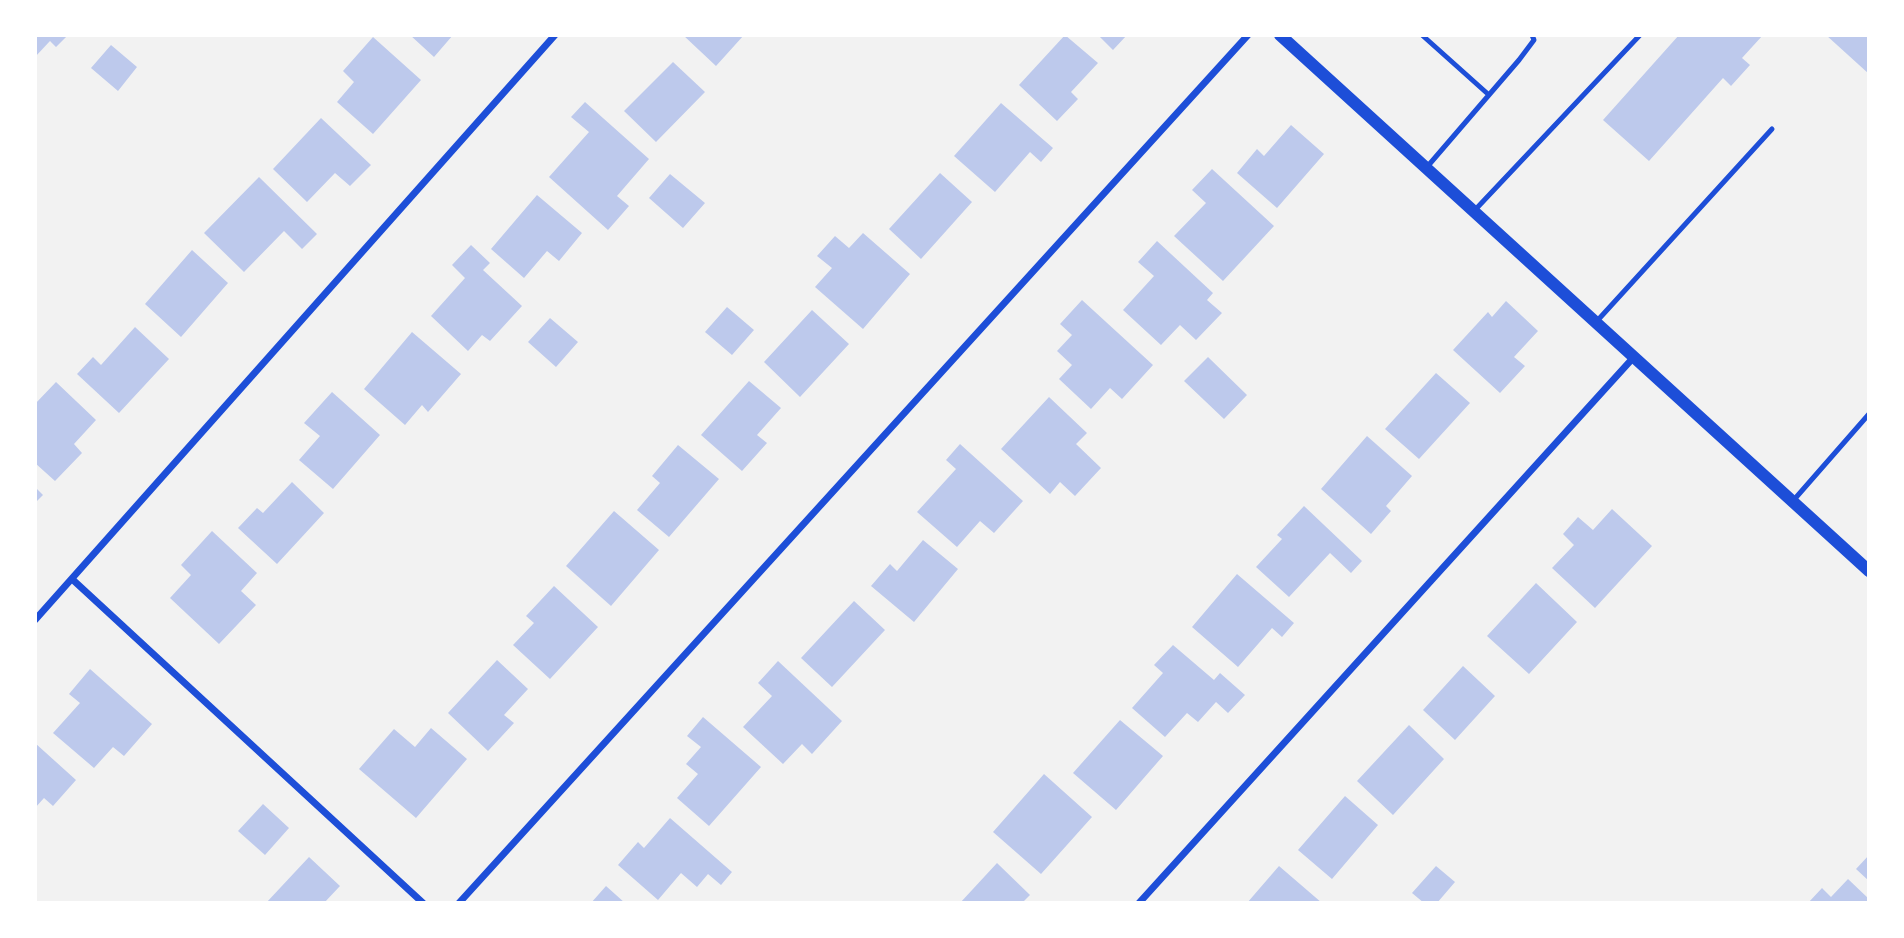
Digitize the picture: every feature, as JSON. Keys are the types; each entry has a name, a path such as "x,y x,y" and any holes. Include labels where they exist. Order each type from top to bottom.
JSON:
{"street":[{"path":"35,620 555,35"},
{"path":"459,903 1248,35"},
{"path":"1280,35 1869,571"},
{"path":"1139,903 1633,358"},
{"path":"72,579 423,903"}],"lane":[{"path":"1422,35 1489,95"},
{"path":"1426,169 1534,40 1532,35"},
{"path":"1473,212 1640,35"},
{"path":"1595,323 1772,129"},
{"path":"1793,502 1869,414"}],"building":[{"path":"35,35 68,35 56,47 50,41 35,57"},
{"path":"410,35 453,35 434,57"},
{"path":"683,35 744,35 716,66"},
{"path":"1065,35 1098,63 1071,92 1078,99 1057,121 1019,85"},
{"path":"1098,35 1127,35 1113,50"},
{"path":"1679,35 1763,35 1742,58 1750,65 1731,86 1723,78 1649,161 1603,120"},
{"path":"1826,35 1869,35 1869,74"},
{"path":"373,37 421,80 373,134 337,102 354,82 343,71"},
{"path":"111,45 137,67 118,91 91,68"},
{"path":"673,62 705,92 656,142 624,111"},
{"path":"585,102 649,159 617,196 629,206 608,230 549,177 589,132 571,117"},
{"path":"1001,103 1053,148 1041,162 1030,152 995,192 954,156"},
{"path":"321,118 371,165 350,186 335,173 307,202 273,169"},
{"path":"1291,125 1324,154 1277,208 1237,173 1257,149 1264,156"},
{"path":"1212,169 1274,226 1223,281 1174,236 1206,203 1192,190"},
{"path":"940,173 972,202 921,259 889,229"},
{"path":"670,174 705,203 683,228 649,198"},
{"path":"259,177 317,234 302,249 284,231 244,272 204,233"},
{"path":"537,195 582,233 559,261 547,251 524,278 491,249"},
{"path":"863,233 910,274 863,329 815,287 832,268 817,256 835,236 849,248"},
{"path":"1157,241 1213,293 1207,300 1222,313 1196,340 1180,325 1161,345 1123,310 1154,276 1138,262"},
{"path":"471,245 490,263 483,270 522,306 490,341 482,335 468,351 431,316 465,278 452,265"},
{"path":"192,250 228,283 181,337 145,304"},
{"path":"1082,300 1153,365 1122,399 1110,388 1091,409 1059,379 1072,365 1057,351 1072,335 1060,324"},
{"path":"1506,301 1538,331 1514,357 1525,366 1500,393 1453,350 1488,312 1492,317"},
{"path":"727,307 754,330 732,355 705,332"},
{"path":"812,310 849,344 800,397 764,362"},
{"path":"550,318 578,342 556,367 528,342"},
{"path":"135,327 169,359 119,413 77,374 93,357 101,365"},
{"path":"412,332 461,374 428,412 422,405 405,425 364,389"},
{"path":"1208,357 1247,395 1224,419 1184,381"},
{"path":"1436,373 1470,403 1419,459 1385,429"},
{"path":"749,381 781,408 757,435 767,443 742,471 701,435"},
{"path":"56,382 96,420 74,444 82,453 55,481 35,463 35,404"},
{"path":"332,392 380,435 333,489 299,460 320,436 304,423"},
{"path":"1049,397 1087,433 1076,444 1101,468 1075,496 1060,482 1050,494 1001,449"},
{"path":"1367,436 1412,476 1386,506 1391,511 1371,534 1321,489"},
{"path":"960,444 1023,501 994,533 980,521 957,547 917,512 956,469 946,460"},
{"path":"678,445 719,479 669,537 637,510 660,483 652,476"},
{"path":"292,482 324,513 277,564 238,528 257,508 263,513"},
{"path":"35,487 43,495 35,503"},
{"path":"1304,506 1362,561 1351,573 1330,553 1289,597 1256,567 1282,539 1277,535"},
{"path":"1612,509 1652,546 1595,608 1552,568 1574,545 1563,534 1578,517 1593,530"},
{"path":"614,511 659,550 611,606 566,566"},
{"path":"212,531 257,573 241,591 256,605 219,644 170,598 191,575 181,565"},
{"path":"923,540 958,569 914,622 871,586 890,564 897,571"},
{"path":"1237,574 1294,623 1282,637 1272,628 1238,667 1192,627"},
{"path":"1536,583 1577,622 1529,674 1487,636"},
{"path":"554,586 598,627 550,679 513,645 534,623 526,616"},
{"path":"854,601 885,630 832,687 801,658"},
{"path":"1173,645 1214,680 1220,673 1245,695 1228,713 1216,702 1198,722 1187,713 1165,737 1132,708 1163,673 1154,665"},
{"path":"497,660 528,689 504,715 514,723 488,751 448,713"},
{"path":"778,661 842,721 812,754 802,744 783,764 743,727 772,696 758,683"},
{"path":"1463,666 1495,696 1455,740 1423,710"},
{"path":"90,669 152,724 124,756 113,747 94,768 53,733 80,703 69,694"},
{"path":"703,717 761,767 709,826 677,798 698,774 686,764 701,747 687,736"},
{"path":"1120,720 1163,756 1116,810 1073,773"},
{"path":"1409,725 1444,759 1393,815 1357,781"},
{"path":"431,728 467,759 416,818 359,769 394,729 415,747"},
{"path":"35,743 76,780 53,806 44,798 35,808"},
{"path":"1044,774 1092,817 1041,874 993,832"},
{"path":"1345,796 1378,825 1332,879 1298,850"},
{"path":"263,804 289,828 265,855 238,831"},
{"path":"670,818 732,872 721,885 708,874 697,887 681,873 658,900 618,865 638,842 644,848"},
{"path":"1869,855 1869,881 1856,869"},
{"path":"309,857 340,886 324,903 266,903"},
{"path":"997,863 1030,895 1022,903 960,903"},
{"path":"1279,866 1322,903 1247,903"},
{"path":"1436,866 1455,882 1437,903 1424,903 1412,893"},
{"path":"1848,879 1869,899 1869,903 1808,903 1822,888 1831,897"},
{"path":"606,886 625,903 591,903"}]}
